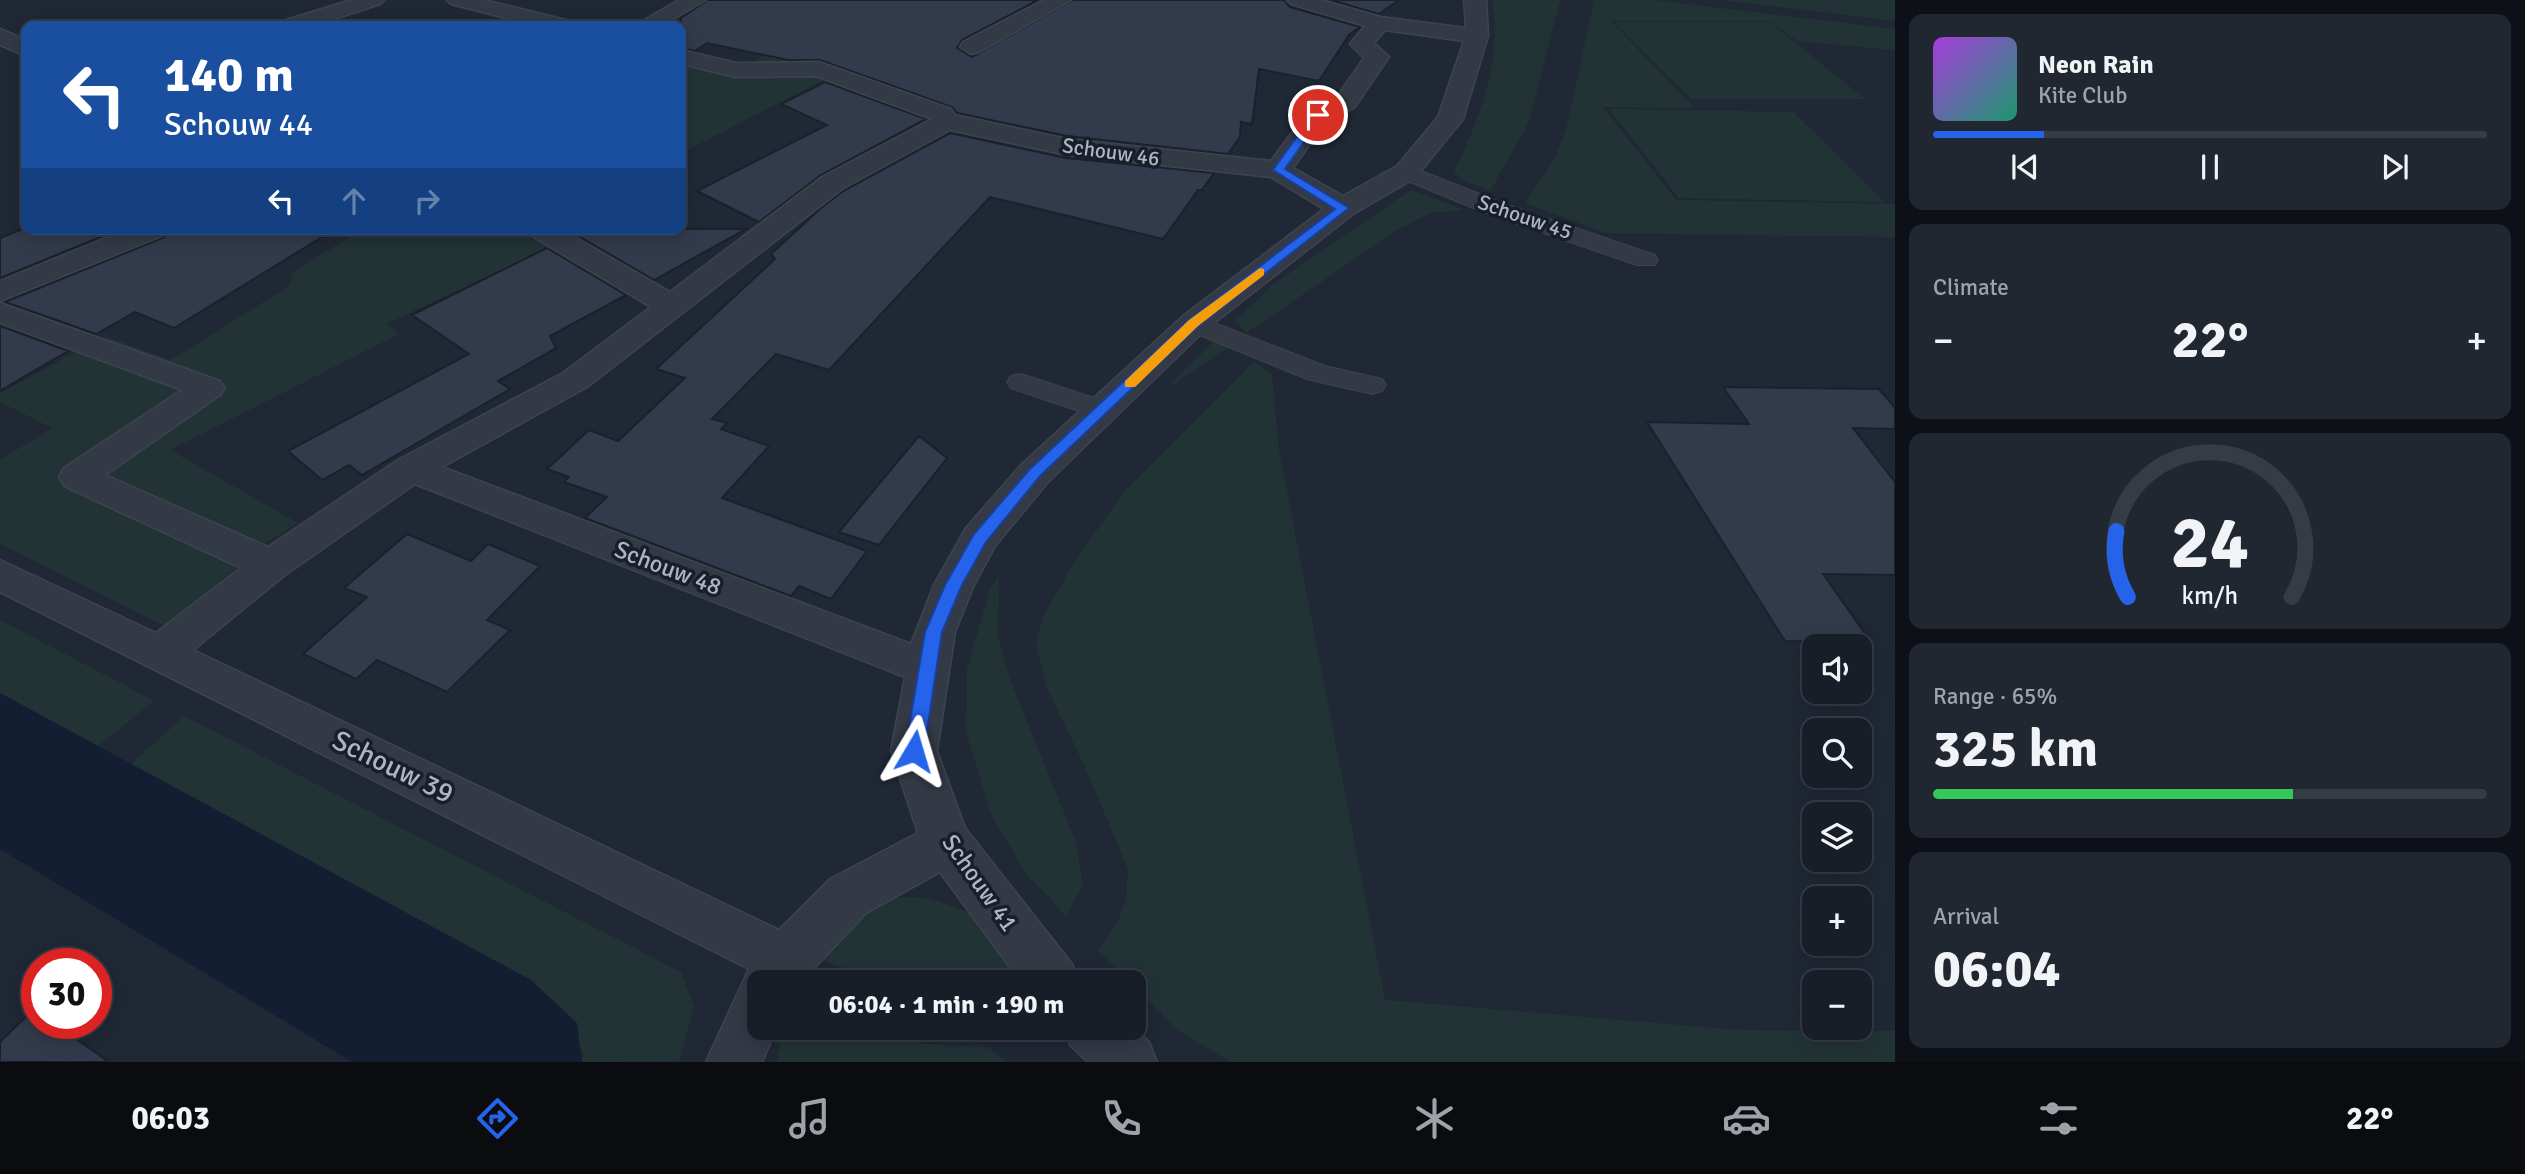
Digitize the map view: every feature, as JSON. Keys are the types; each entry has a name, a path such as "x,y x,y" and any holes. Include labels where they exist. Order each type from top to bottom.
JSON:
{"street":[{"path":"307,21 373,0"},
{"path":"458,0 542,21"},
{"path":"655,21 695,0"},
{"path":"971,47 1060,0"},
{"path":"1298,0 1379,23 1477,36"},
{"name":"Schouw 41","path":"1044,970 945,840 914,751 934,632 954,585 980,538 1035,473 1194,323 1343,208 1406,172 1450,119 1477,36 1475,0"},
{"path":"1343,208 1278,170 1318,115 1345,103 1371,66 1377,57 1361,44 1379,23"},
{"path":"0,36 21,46"},
{"name":"Schouw 46","path":"686,58 736,71 819,69 942,114 946,122 974,125 1067,147 1129,156 1278,170"},
{"path":"159,654 271,565 411,469 575,380 832,183 946,122"},
{"path":"0,292 140,235"},
{"path":"550,235 673,307"},
{"path":"0,312 208,388 77,477 271,565"},
{"name":"Schouw 48","path":"411,469 926,667"},
{"name":"Schouw 39","path":"0,575 159,654 751,970"},
{"path":"782,970 848,895 934,850 945,840"},
{"path":"734,1062 747,1034"},
{"path":"1104,1040 1129,1062"}],"lane":[{"name":"Schouw 45","path":"1406,172 1494,208 1646,260"},
{"path":"1194,323 1317,373 1372,386"},
{"path":"1021,382 1102,410"}],"shaded area":[{"path":"1492,0 1560,0 1529,122 1490,191 1467,182 1454,172 1473,130 1487,89 1494,46"},
{"path":"1594,0 1654,0 1895,29 1895,50 1797,41 1770,21 1611,21 1695,108 1603,107 1676,200 1895,204 1895,237 1606,233 1525,203 1554,160 1567,126"},
{"path":"1723,0 1895,0 1895,21"},
{"path":"826,12 786,57 832,76 686,150 686,56 744,69"},
{"path":"1614,22 1770,22 1865,99 1691,99"},
{"path":"1609,109 1793,112 1885,202 1679,198"},
{"path":"1411,190 1465,210 1431,213 1396,231 1246,333 1235,321 1271,286"},
{"path":"353,235 526,235 547,248 386,324 399,334 170,450 298,523 267,542 167,627 0,544 0,460 52,428 0,402 0,393 105,336 171,360 289,286 293,272"},
{"path":"1214,341 1231,345 1165,390"},
{"path":"1254,361 1272,376 1279,450 1385,1000 1739,1030 1802,1030 1802,1040 1872,1040 1872,1031 1895,1031 1895,1062 1231,1062 1179,1031 1146,998 1146,970 1117,970 1098,950 1117,924 1126,899 1128,869 1085,767 1047,688 1036,645 1042,618 1077,558 1124,492"},
{"path":"999,576 998,637 1011,682 1076,842 1083,885 1066,916 1024,871 990,812 966,731 967,669 990,589"},
{"path":"0,620 154,701 98,746 0,693"},
{"path":"184,716 681,972 694,1007 679,1061 582,1062 583,1052 531,980 131,764"},
{"path":"896,897 929,898 968,912 1012,967 1009,970 849,970 807,954 842,916"},
{"path":"780,1040 911,1040 924,1044 988,1047 1008,1062 777,1062"}],"water":[{"path":"0,693 531,980 577,1023 582,1062 352,1062 0,849"}],"building":[{"path":"708,0 1038,0 962,40 957,48 972,57 1073,0 1284,0 1290,7 1360,27 1349,35 1319,81 1259,69 1252,124 1241,122 1240,137 1228,154 1067,136 957,113 952,107 820,60 788,60 707,43 695,51 686,49 686,21 681,21 681,18"},
{"path":"1331,0 1399,0 1379,14"},
{"path":"825,82 926,119 821,175 759,222 697,191 827,125 781,104"},
{"path":"950,133 1066,158 1214,173 1202,190 1198,190 1163,239 990,197 829,370 776,354 712,419 727,423 721,429 769,446 722,498 867,551 831,599 799,586 791,596 585,518 607,497 564,482 569,477 547,469 589,430 618,441 685,378 656,369 775,259 771,254 821,208 843,191"},
{"path":"686,229 746,229 654,280 577,235 686,235"},
{"path":"21,230 21,235 105,235 0,278 0,238"},
{"path":"325,235 174,328 135,312 96,334 5,302 165,237"},
{"path":"547,248 626,295 550,336 556,348 498,381 510,389 362,475 349,465 322,480 288,451 469,354 412,315"},
{"path":"0,326 68,351 0,391"},
{"path":"1723,387 1879,389 1895,408 1895,429 1853,428 1895,482 1895,575 1823,574 1865,634 1802,634 1802,641 1785,641 1647,422 1749,424"},
{"path":"919,436 947,458 879,545 839,532"},
{"path":"407,534 471,561 488,544 540,566 487,620 510,630 447,692 377,660 356,679 303,654 367,597 344,588"},
{"path":"21,1022 21,1039 76,1039 109,1062 0,1062 0,1042"}],"slow traffic":[{"path":"1130,384 1194,323 1260,272"}],"route":[{"path":"914,751 922,689 934,632 954,585 980,538 1035,473 1194,323 1343,208 1278,170 1318,115"}]}
